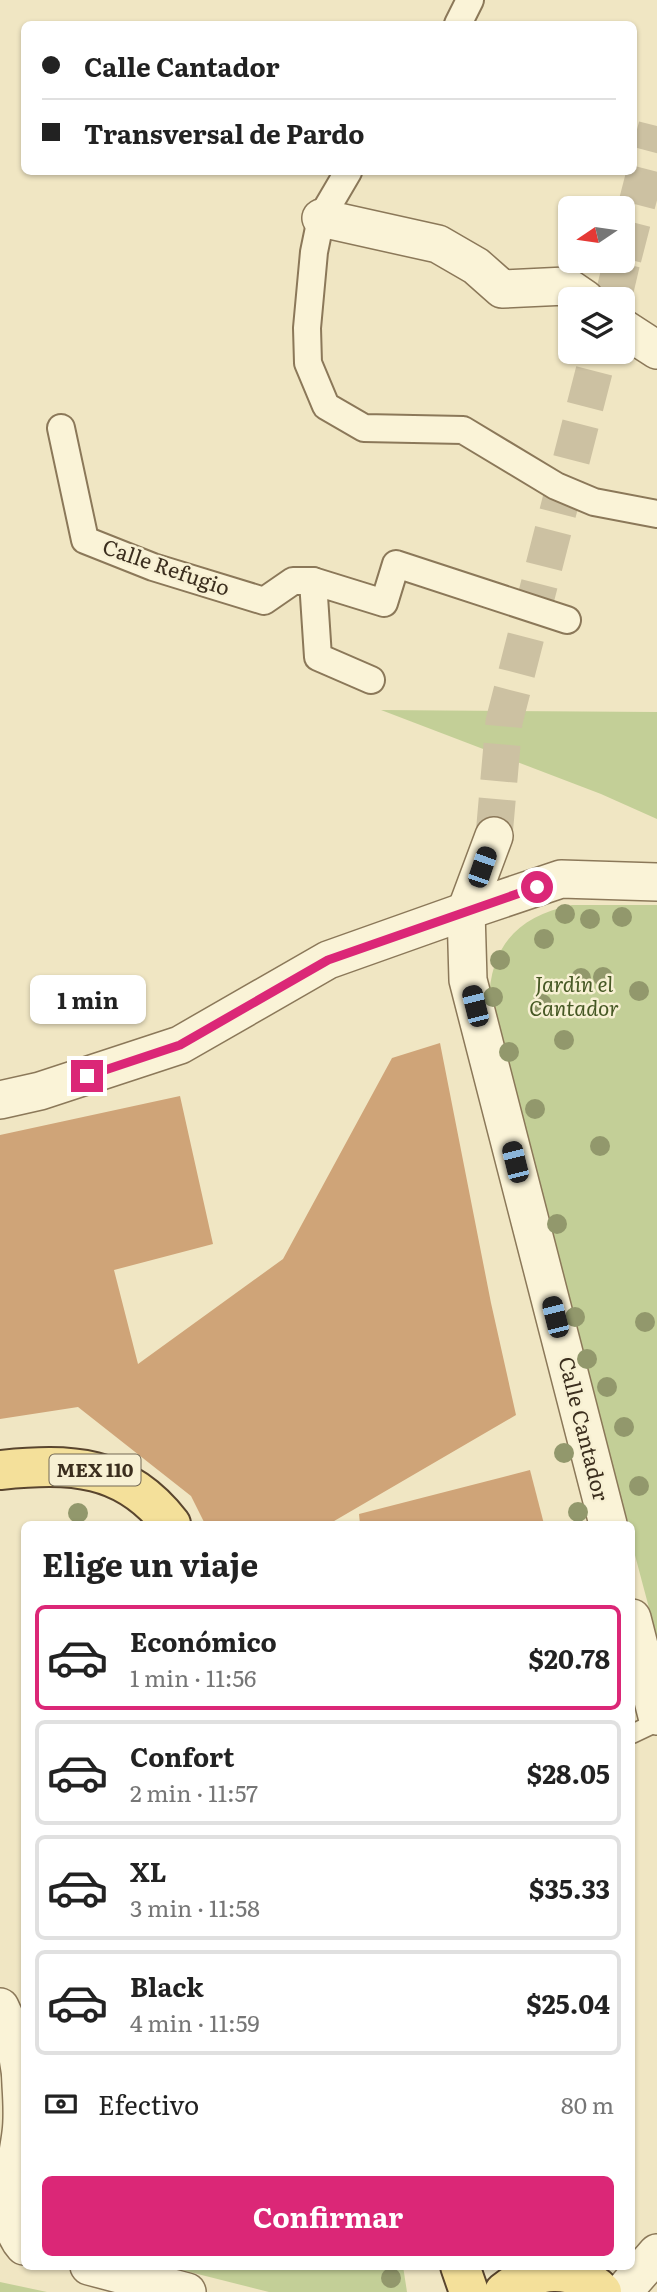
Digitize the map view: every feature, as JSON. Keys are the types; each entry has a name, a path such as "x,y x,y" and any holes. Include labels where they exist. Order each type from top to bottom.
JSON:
{"main road":[{"name":"MEX 110","path":"0,1470 44,1465 93,1470 133,1487 158,1507 169,1521"},
{"path":"461,2270 469,2292"},
{"path":"503,2292 519,2280 536,2273 554,2271 579,2277"}],"street":[{"path":"460,21 470,0"},
{"path":"346,175 321,218 314,252 306,328 308,363 326,406 364,428 463,430 556,486 594,502 657,513"},
{"path":"321,218 438,244 476,266 502,289 567,287"},
{"path":"635,336 657,350"},
{"name":"Calle Refugio","path":"61,428 85,540 153,567 264,601 293,580 313,581"},
{"path":"371,680 318,657 313,581 384,603 396,564 567,620"},
{"path":"466,911 494,836"},
{"path":"0,1100 40,1091 180,1045 328,960 561,879 657,883"},
{"name":"Calle Cantador","path":"466,911 468,981 607,1521"},
{"path":"635,1630 657,1716"},
{"path":"0,2007 11,2030 21,2076"},
{"path":"21,2132 7,2202 7,2217 11,2230 21,2242"},
{"path":"623,2292 657,2253"},
{"path":"104,2270 187,2292"}],"lane":[{"path":"635,1733 657,1723"}],"green space":[{"path":"381,710 657,712 657,819 601,794"},
{"name":"Jardín el Cantador","path":"572,905 657,905 657,1638 635,1555 635,1521 626,1521 489,1002 491,982 501,950 522,926 553,910"},
{"path":"182,2270 404,2270 407,2292 269,2292"},
{"path":"0,2282 47,2292 0,2292"}],"building":[{"path":"440,1043 516,1415 334,1521 204,1521 191,1496 78,1407 0,1419 0,1135 180,1096 213,1244 114,1270 138,1364 283,1259 392,1058"},
{"path":"530,1470 543,1521 360,1521 359,1514"}],"tunnel":[{"path":"635,211 657,126"},
{"path":"616,287 619,273"},
{"path":"494,836 504,722 596,364"}],"route":[{"path":"87,1076 180,1045 328,960 537,887"}]}
